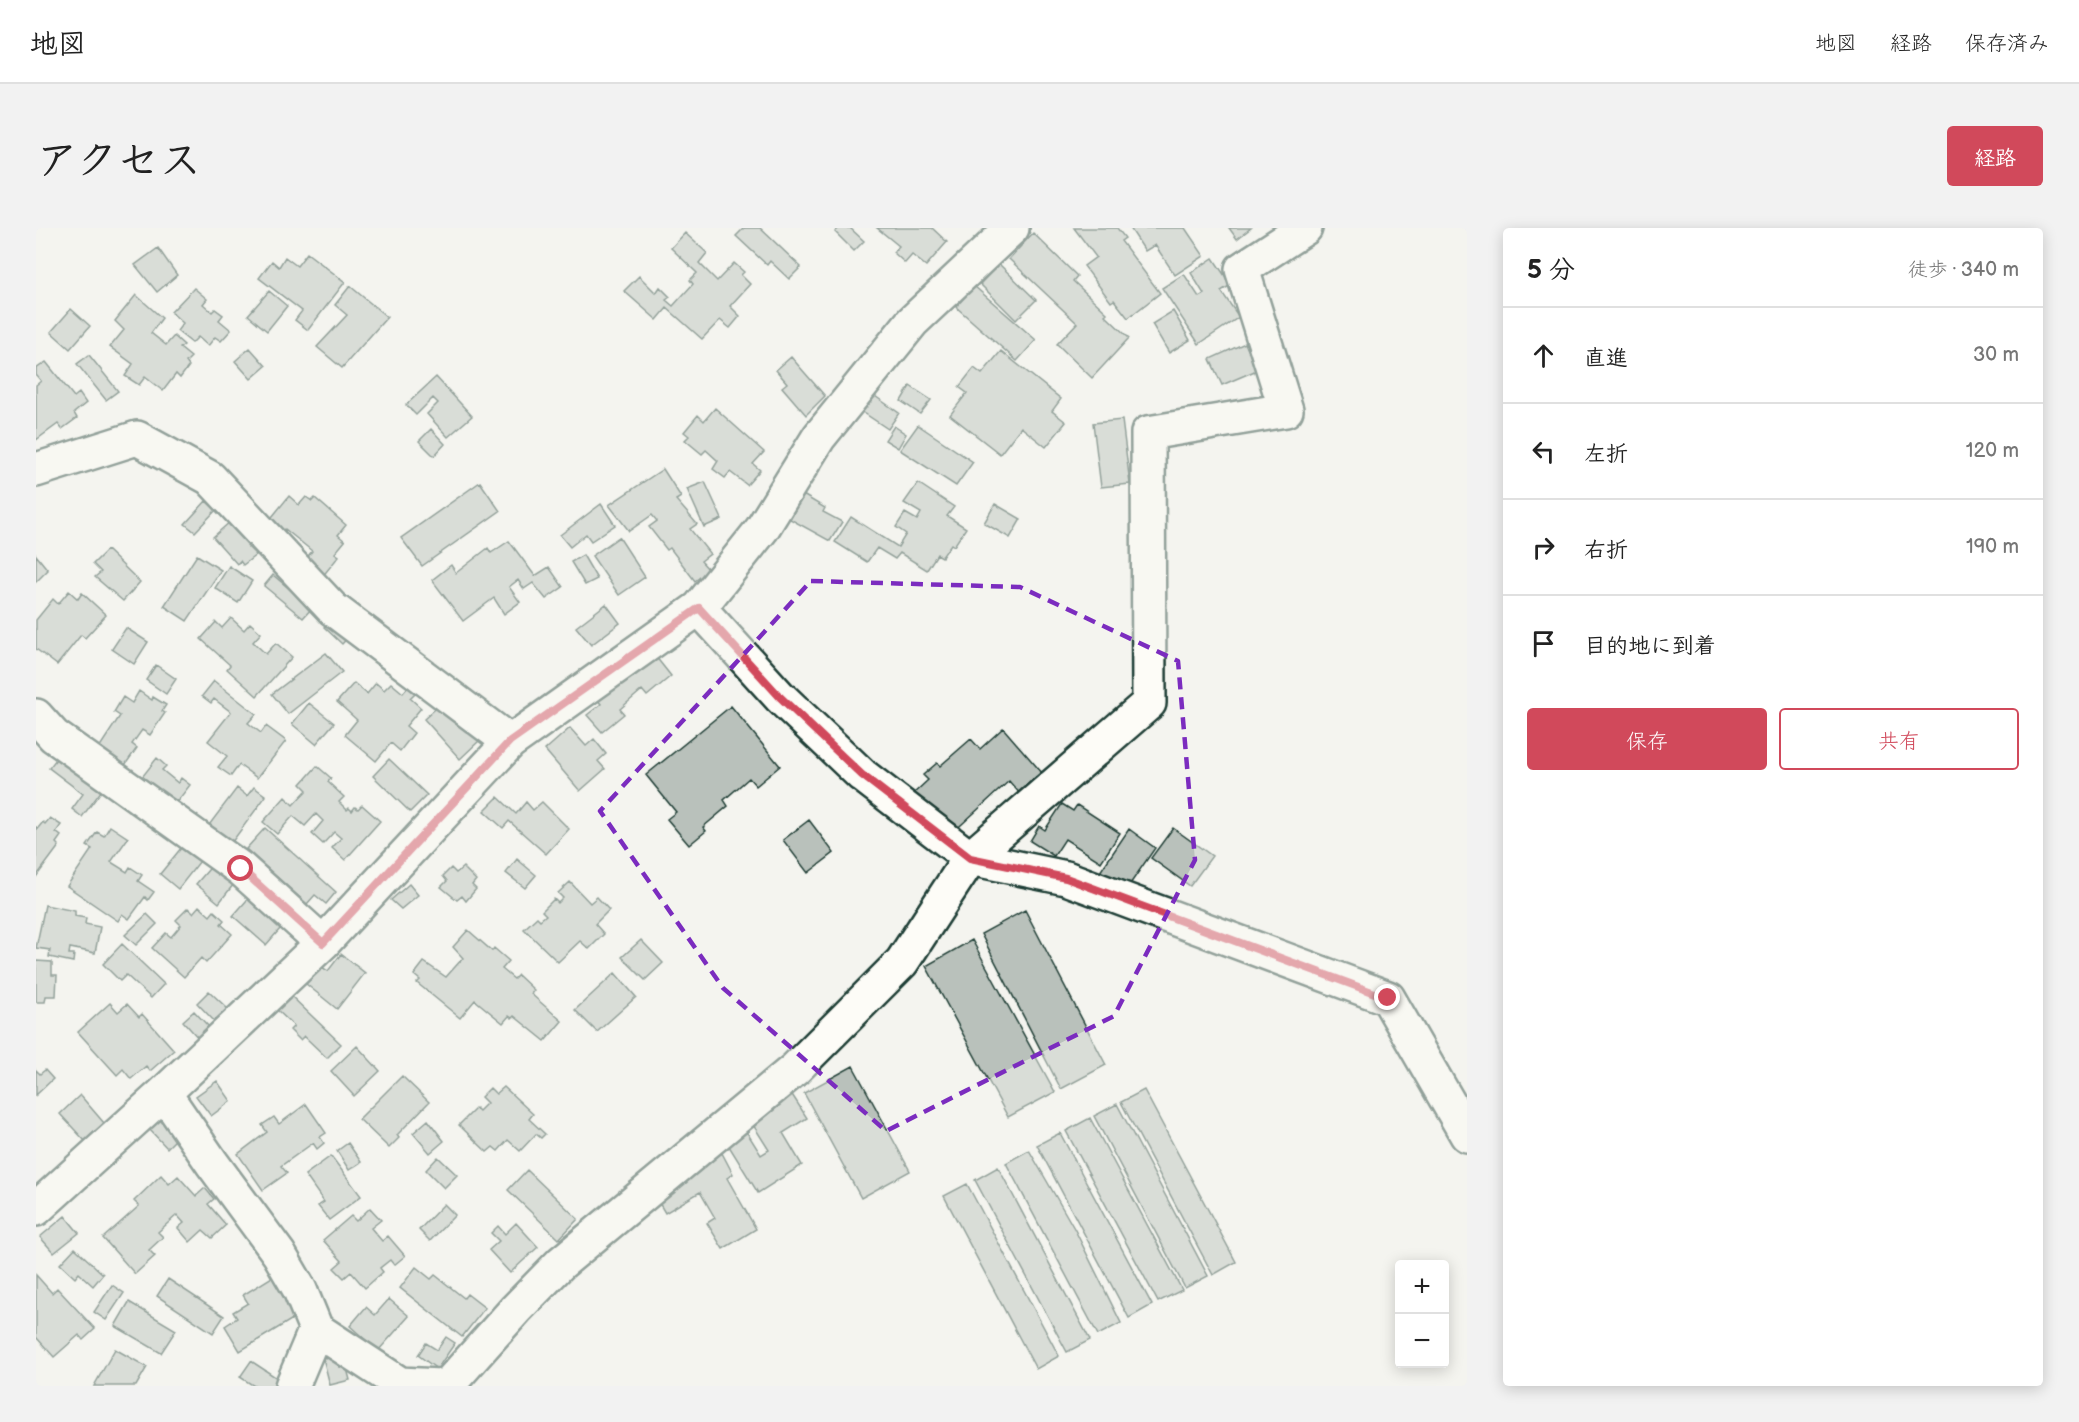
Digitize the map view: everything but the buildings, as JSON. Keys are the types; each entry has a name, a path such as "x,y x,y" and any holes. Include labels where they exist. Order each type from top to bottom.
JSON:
{"street":[{"path":"36,1209 164,1093 323,943 510,741 699,608 762,529 819,437 912,322 1012,228"},
{"path":"447,1386 516,1308 561,1263 795,1069 902,962 970,858 1149,703 1148,433 1286,410 1242,269 1305,228"},
{"path":"36,470 137,438 210,478 333,609 510,741"},
{"path":"699,608 780,697 862,775 970,858 1066,878 1388,998 1467,1135"},
{"path":"42,736 241,869 323,943"},
{"path":"164,1093 279,1254 300,1290 316,1329 400,1384 440,1386"},
{"path":"292,1386 316,1329"}],"highlighted area":[{"path":"811,581 1020,587 1178,661 1195,860 1114,1016 886,1131 723,988 600,811"}],"route":[{"path":"241,869 323,943 510,741 699,608 780,697 862,775 970,858 1066,878 1388,998"}]}
